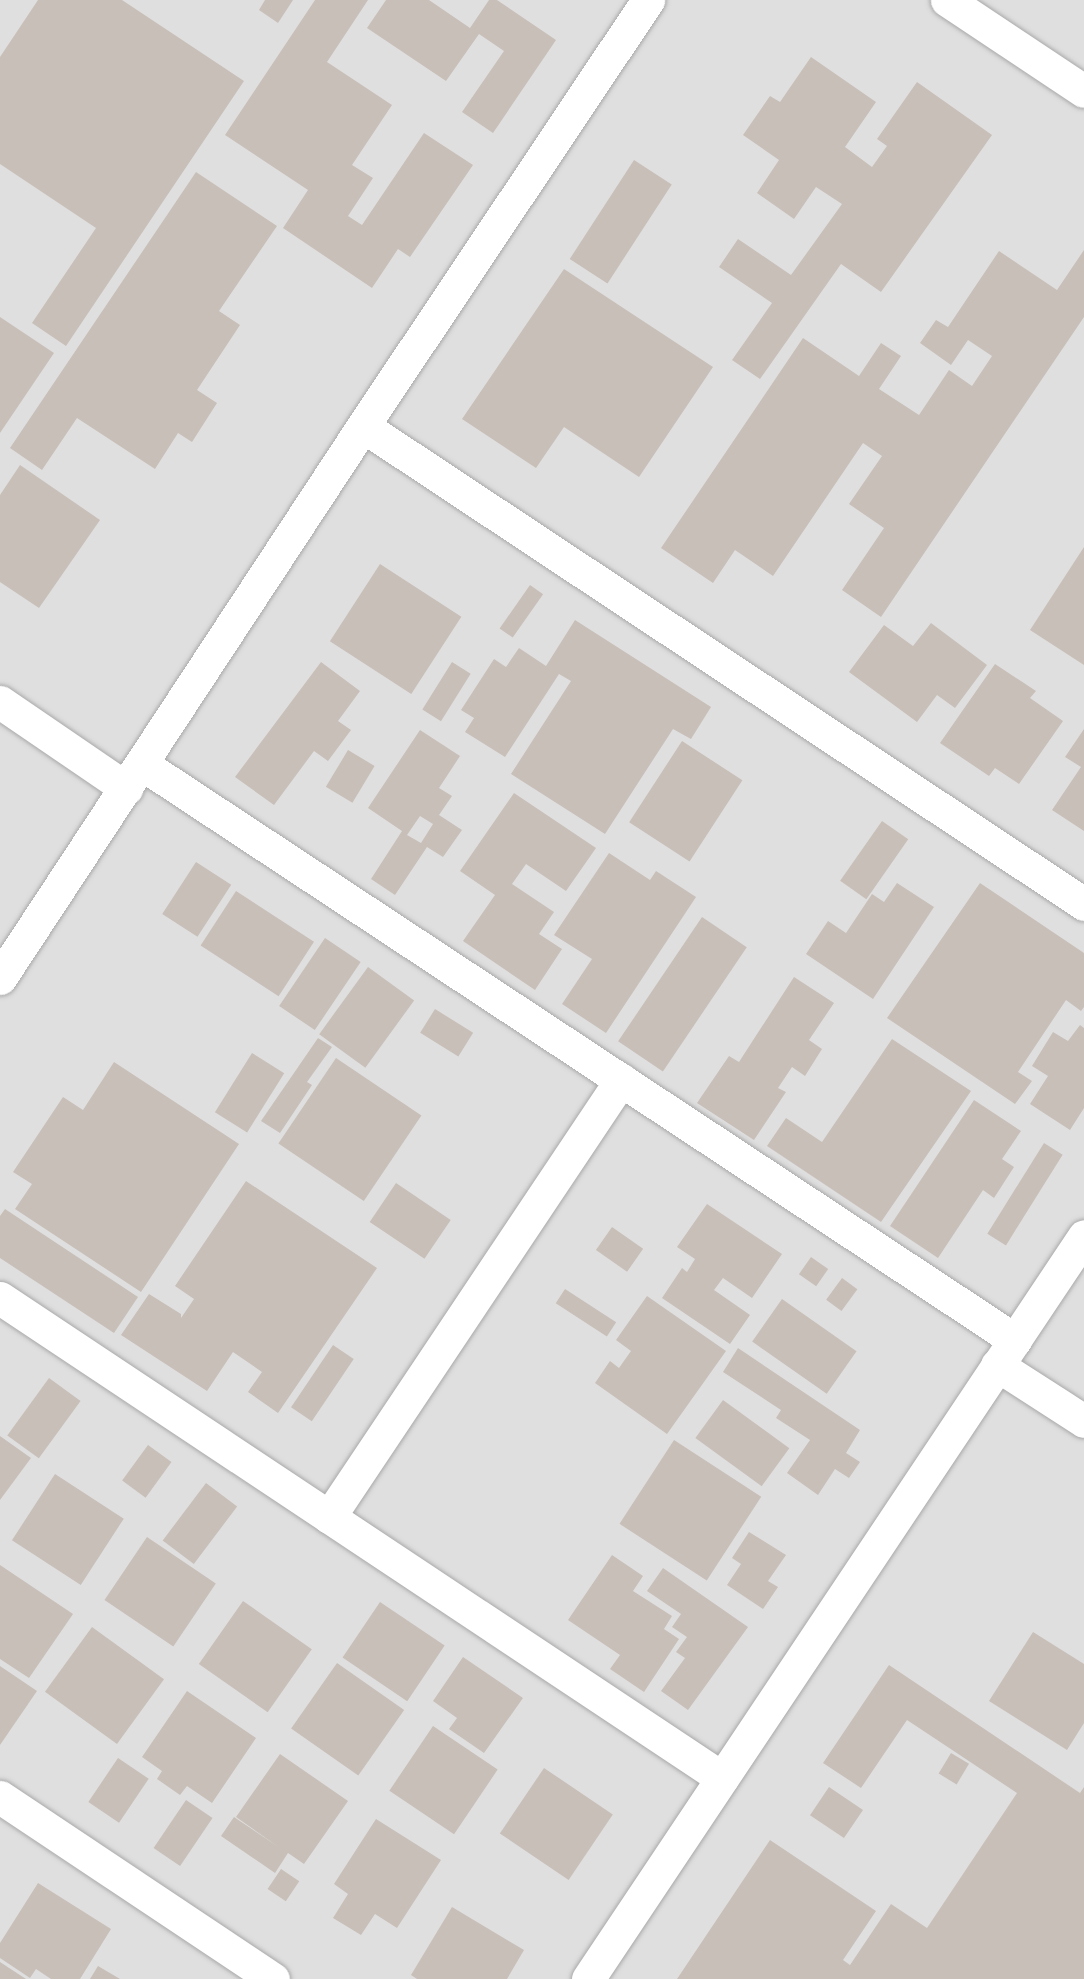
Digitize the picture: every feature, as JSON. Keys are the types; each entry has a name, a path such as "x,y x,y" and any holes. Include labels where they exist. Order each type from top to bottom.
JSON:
{"street":[{"path":"0,978 363,426 648,0"},
{"path":"947,0 1084,91"},
{"path":"363,426 1084,904"},
{"path":"0,702 134,776 621,1080 1006,1353 1084,1421"},
{"path":"329,1517 621,1080"},
{"path":"588,1979 1084,1236"},
{"path":"0,1298 722,1778"},
{"path":"0,1797 273,1979"}],"shaded area":[{"path":"0,0 1084,0 1084,1979 0,1979"}],"building":[{"path":"38,0 122,0 244,81 66,346 32,323 96,228 0,164 0,57"},
{"path":"265,0 293,0 278,23 259,10"},
{"path":"315,0 368,0 327,62 392,105 352,165 373,178 348,216 362,225 424,133 473,165 410,257 398,249 372,288 283,228 308,190 225,135"},
{"path":"386,0 429,0 470,28 489,0 497,0 556,40 493,133 462,112 504,51 479,34 446,81 367,28"},
{"path":"811,57 876,102 845,147 872,167 887,146 877,139 917,82 992,135 881,292 841,264 760,379 732,360 772,303 719,267 738,239 791,275 842,204 816,187 794,219 757,193 779,160 743,135 770,96 780,102"},
{"path":"634,160 672,185 607,283 570,259"},
{"path":"196,172 277,226 219,311 240,325 197,390 217,403 192,442 178,433 155,469 77,418 42,470 10,448"},
{"path":"1084,250 1084,317 881,617 842,590 884,528 849,504 882,456 863,443 773,576 735,550 713,583 661,548 803,338 859,376 881,343 901,356 879,389 919,415 949,370 972,386 992,356 968,340 951,365 920,343 936,320 948,327 999,251 1057,290"},
{"path":"564,269 713,367 639,477 564,427 536,468 462,419"},
{"path":"0,317 54,353 0,433"},
{"path":"20,465 100,520 39,608 0,582 0,495"},
{"path":"1084,547 1084,665 1030,630"},
{"path":"380,564 461,617 411,694 330,641"},
{"path":"530,585 543,594 513,638 500,628"},
{"path":"575,620 711,707 691,739 673,729 605,834 511,774 571,681 559,674 505,757 465,732 474,718 461,710 494,659 506,667 519,648 546,666"},
{"path":"931,623 987,665 955,708 937,695 917,722 849,672 884,625 913,646"},
{"path":"321,662 360,691 338,721 351,730 328,761 314,751 274,805 235,777"},
{"path":"452,662 471,674 441,721 422,709"},
{"path":"995,664 1036,691 1030,698 1063,721 1019,784 995,768 989,776 940,743"},
{"path":"1084,729 1084,831 1052,810 1081,767 1065,757"},
{"path":"420,730 460,756 439,788 452,796 439,815 462,830 443,857 427,847 395,895 371,879 402,831 368,808","holes":["420,816 433,824 421,843 407,835"]},
{"path":"682,741 742,780 690,862 629,822"},
{"path":"348,750 375,766 352,803 326,787"},
{"path":"514,793 596,848 566,891 526,864 512,884 554,912 539,934 562,949 535,990 463,941 495,895 460,871"},
{"path":"882,821 908,839 866,899 840,881"},
{"path":"609,853 650,880 656,871 696,897 606,1033 562,1004 592,959 554,935"},
{"path":"196,862 231,885 197,937 162,914"},
{"path":"897,883 934,907 873,999 806,954 828,921 846,933 872,894 884,902"},
{"path":"980,883 1084,953 1084,1007 1081,1011 1066,1000 1018,1072 1032,1081 1015,1104 887,1018"},
{"path":"236,891 314,942 279,996 201,946"},
{"path":"702,917 747,947 663,1072 618,1041"},
{"path":"325,938 361,962 315,1030 279,1006"},
{"path":"368,967 414,1001 365,1068 319,1034"},
{"path":"794,977 834,1003 809,1040 822,1049 805,1076 792,1067 778,1088 786,1092 754,1140 697,1103 729,1056 739,1062"},
{"path":"435,1009 473,1033 458,1057 420,1033"},
{"path":"1080,1025 1084,1028 1084,1108 1070,1130 1030,1104 1048,1076 1032,1066 1053,1032 1068,1041"},
{"path":"318,1038 332,1047 307,1082 312,1085 280,1133 261,1121"},
{"path":"892,1039 971,1091 881,1222 767,1146 786,1118 822,1142"},
{"path":"252,1053 284,1073 247,1133 215,1112"},
{"path":"336,1058 421,1116 364,1201 278,1143"},
{"path":"114,1062 239,1144 141,1292 15,1209 32,1184 13,1172 63,1097 83,1110"},
{"path":"974,1100 1021,1131 1002,1159 1014,1167 994,1198 983,1190 938,1258 890,1226"},
{"path":"1044,1143 1063,1155 1006,1245 987,1234"},
{"path":"246,1181 377,1268 278,1413 248,1392 262,1372 233,1352 207,1391 121,1335 149,1294 181,1314 181,1318 194,1299 175,1286"},
{"path":"396,1183 451,1220 424,1259 370,1222"},
{"path":"707,1204 782,1254 752,1298 723,1278 714,1290 750,1315 730,1344 662,1298 682,1268 687,1272 695,1259 677,1247"},
{"path":"5,1209 138,1297 114,1333 0,1258 0,1216"},
{"path":"612,1227 643,1249 627,1272 596,1250"},
{"path":"811,1257 828,1269 816,1286 799,1274"},
{"path":"842,1278 857,1289 842,1311 826,1300"},
{"path":"565,1289 616,1322 607,1336 556,1303"},
{"path":"647,1296 726,1351 667,1434 595,1383 610,1361 619,1368 631,1351 616,1340"},
{"path":"782,1299 857,1351 827,1394 752,1342"},
{"path":"333,1345 354,1359 312,1421 291,1407"},
{"path":"738,1348 860,1430 846,1453 860,1462 849,1478 835,1469 818,1495 787,1473 810,1440 776,1418 781,1410 723,1372"},
{"path":"49,1378 81,1401 39,1458 7,1435"},
{"path":"723,1400 789,1448 762,1486 695,1438"},
{"path":"0,1436 31,1458 0,1500"},
{"path":"674,1440 761,1497 707,1581 620,1524"},
{"path":"148,1445 171,1462 146,1498 122,1481"},
{"path":"55,1474 124,1519 81,1585 12,1540"},
{"path":"206,1483 237,1506 194,1564 163,1541"},
{"path":"749,1532 786,1555 768,1581 778,1587 763,1609 727,1585 741,1564 732,1558"},
{"path":"147,1537 216,1583 173,1646 105,1600"},
{"path":"612,1555 643,1576 633,1591 672,1616 664,1629 679,1639 644,1692 610,1669 620,1655 568,1620"},
{"path":"0,1565 73,1614 29,1678 0,1659"},
{"path":"663,1568 748,1627 688,1710 661,1691 685,1658 676,1652 687,1637 672,1627 681,1614 647,1591"},
{"path":"243,1601 312,1649 268,1712 199,1664"},
{"path":"380,1602 445,1646 407,1701 343,1658"},
{"path":"92,1627 164,1679 117,1744 45,1692"},
{"path":"1033,1632 1084,1664 1084,1723 1067,1750 989,1701"},
{"path":"463,1657 523,1698 484,1753 449,1729 457,1718 433,1701"},
{"path":"337,1663 404,1710 358,1776 291,1729"},
{"path":"889,1665 1080,1793 1084,1787 1084,1979 677,1979 770,1840 876,1911 843,1960 850,1965 891,1904 927,1928 1017,1793 907,1720 861,1788 823,1763"},
{"path":"0,1666 37,1691 0,1745"},
{"path":"187,1691 256,1738 212,1803 187,1786 180,1795 157,1779 162,1771 142,1757"},
{"path":"433,1726 498,1770 454,1834 389,1791"},
{"path":"951,1753 969,1764 957,1784 939,1774"},
{"path":"280,1754 348,1801 304,1864 288,1853 275,1873 221,1836 234,1817 280,1848 236,1817"},
{"path":"118,1758 149,1779 119,1823 88,1802"},
{"path":"544,1768 613,1814 569,1880 500,1833"},
{"path":"829,1787 863,1810 844,1838 810,1815"},
{"path":"186,1800 213,1818 180,1866 154,1848"},
{"path":"376,1819 441,1860 397,1928 375,1914 361,1935 333,1918 348,1894 334,1884"},
{"path":"281,1869 299,1881 286,1901 268,1889"},
{"path":"38,1883 111,1929 80,1979 51,1979 36,1969 30,1978 0,1958 0,1943"},
{"path":"452,1907 524,1950 507,1979 417,1979 411,1975"},
{"path":"0,1962 26,1979 0,1979"},
{"path":"98,1966 120,1979 90,1979"}]}
